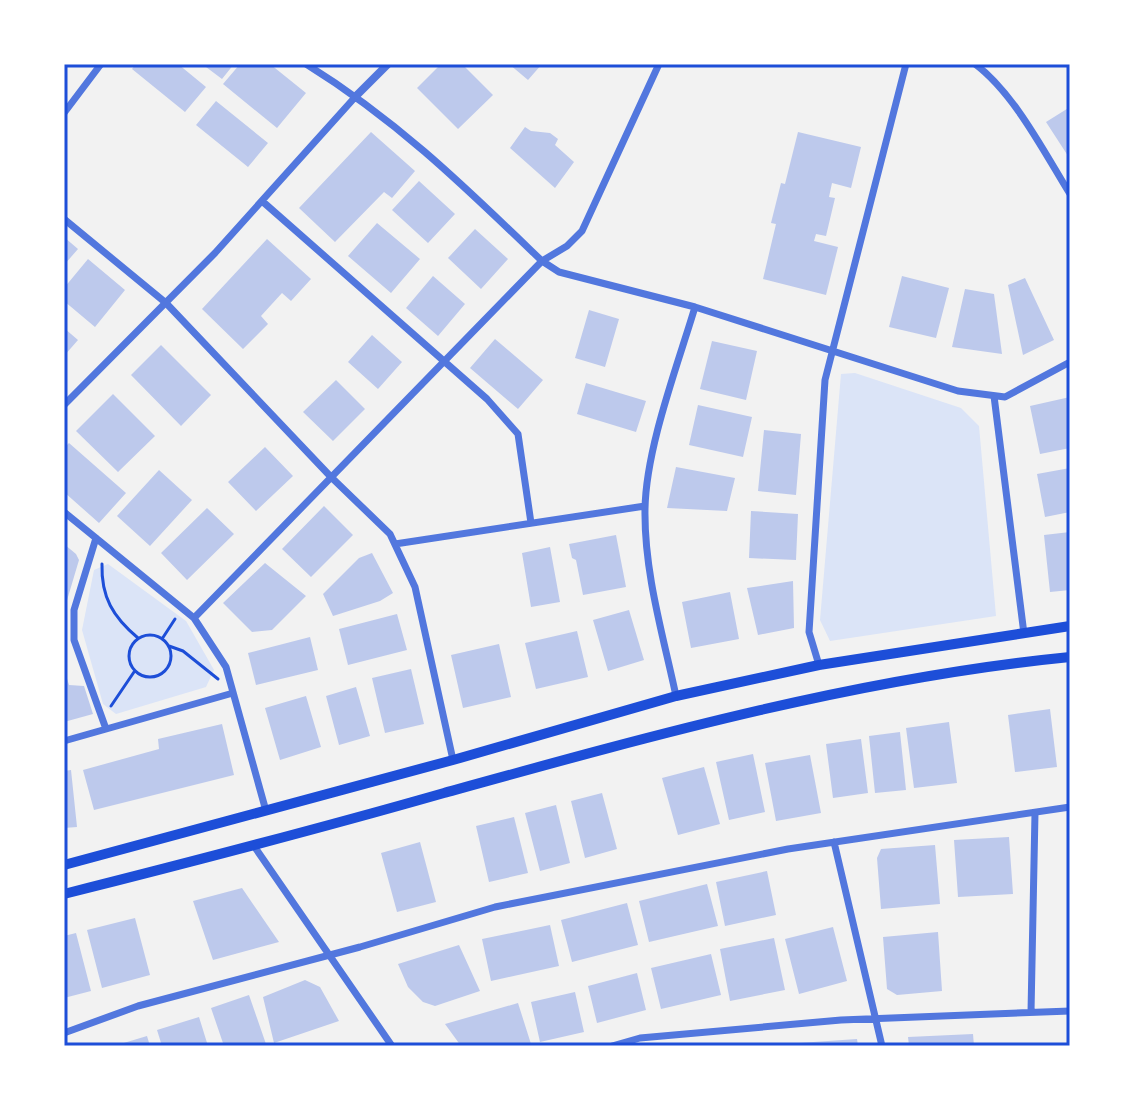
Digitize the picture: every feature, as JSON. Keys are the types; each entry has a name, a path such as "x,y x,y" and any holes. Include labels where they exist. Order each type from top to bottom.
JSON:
{"main road":[{"path":"64,865 676,696 819,665 1070,626"},
{"path":"64,894 254,846 672,730 933,674 1070,657"}],"street":[{"path":"64,113 101,64"},
{"path":"306,64 357,95 433,156 542,261 559,272 695,307 958,391 1005,397 1070,362"},
{"path":"64,405 166,303 388,64"},
{"path":"194,618 542,261 567,246 582,231 659,64"},
{"path":"819,665 809,632 825,380 906,64"},
{"path":"975,64 988,74 1026,124 1070,194"},
{"path":"262,201 487,399 518,434 531,523"},
{"path":"64,219 166,303 331,477 390,534 415,587 453,760"},
{"path":"676,696 647,561 645,506 656,438 695,307"},
{"path":"994,396 1024,634"},
{"path":"395,544 645,506"},
{"path":"64,512 194,618 226,667 266,811"},
{"path":"96,538 74,610 74,640 106,729"},
{"path":"64,741 233,693"},
{"path":"64,1033 138,1006 495,907 834,842 1070,807"},
{"path":"1031,1012 1035,813"},
{"path":"834,842 882,1046"},
{"path":"254,846 392,1046"},
{"path":"612,1046 640,1038 875,1018 1070,1011"}],"path":[{"path":"104,544 104,595 110,609 138,638"},
{"path":"162,639 183,608"},
{"path":"169,646 171,660 164,672 151,678 134,671 128,656 133,643 138,638 152,635 183,651 233,693"},
{"path":"102,719 134,671"}],"shaded area":[{"path":"855,373 961,408 979,426 996,616 830,641 820,620 841,374"},
{"path":"108,564 186,621 214,670 206,687 116,714 103,704 82,630 94,570"}],"building":[{"path":"136,64 178,64 206,87 185,112 132,69"},
{"path":"202,64 234,64 222,79"},
{"path":"240,64 270,64 306,93 277,128 223,84"},
{"path":"441,64 462,64 493,95 458,129 417,88"},
{"path":"509,64 542,64 528,80"},
{"path":"216,101 268,143 248,167 196,125"},
{"path":"1070,107 1070,159 1046,122"},
{"path":"525,127 531,131 550,133 558,139 555,145 574,162 555,188 510,148"},
{"path":"371,132 415,171 392,198 384,192 335,242 299,208"},
{"path":"798,132 861,147 851,188 832,183 829,197 835,198 826,236 816,234 814,241 838,247 826,295 763,279 776,224 771,223"},
{"path":"419,181 455,214 428,243 392,210"},
{"path":"377,223 420,259 391,293 348,256"},
{"path":"475,229 508,259 481,289 448,258"},
{"path":"64,237 78,249 64,265"},
{"path":"267,239 311,279 291,301 282,293 261,316 268,324 243,349 202,309"},
{"path":"88,259 125,290 95,327 64,301 64,288"},
{"path":"433,276 465,304 438,336 406,308"},
{"path":"902,276 949,288 936,338 889,327"},
{"path":"1025,278 1054,340 1023,355 1008,285"},
{"path":"965,289 994,294 1002,354 952,347"},
{"path":"589,310 619,319 605,367 575,358"},
{"path":"64,328 78,340 64,356"},
{"path":"372,335 402,362 378,389 348,362"},
{"path":"495,339 543,380 518,409 470,368"},
{"path":"712,341 757,351 746,400 700,389"},
{"path":"161,345 211,395 181,426 131,375"},
{"path":"336,380 365,409 333,441 303,412"},
{"path":"586,383 646,401 636,432 577,414"},
{"path":"113,394 155,436 118,472 76,431"},
{"path":"1070,397 1070,448 1040,454 1030,406"},
{"path":"698,405 752,417 743,457 689,445"},
{"path":"764,430 801,434 796,495 758,491"},
{"path":"69,443 126,493 99,523 64,492 64,448"},
{"path":"265,447 293,476 256,511 228,482"},
{"path":"676,467 735,478 727,511 667,508"},
{"path":"1070,468 1070,512 1045,517 1037,474"},
{"path":"159,470 192,500 150,546 117,516"},
{"path":"324,506 353,535 311,577 282,549"},
{"path":"207,508 234,534 187,580 161,553"},
{"path":"751,511 798,514 796,560 749,558"},
{"path":"1070,532 1070,590 1050,592 1044,535"},
{"path":"616,535 626,587 583,595 576,560 572,558 569,544"},
{"path":"64,544 79,560 65,607"},
{"path":"550,547 560,602 531,607 522,553"},
{"path":"372,553 393,593 380,601 333,616 323,594 359,558"},
{"path":"265,563 306,596 272,630 252,632 223,603"},
{"path":"793,581 794,628 758,635 747,588"},
{"path":"730,592 739,639 691,648 682,602"},
{"path":"629,610 644,660 608,671 593,620"},
{"path":"397,614 407,650 348,665 339,629"},
{"path":"577,631 588,677 536,689 525,643"},
{"path":"310,637 318,670 256,685 248,653"},
{"path":"499,644 511,697 463,708 451,655"},
{"path":"411,669 424,724 385,733 372,678"},
{"path":"65,672 69,685 84,686 93,714 64,722"},
{"path":"356,687 370,736 339,745 326,696"},
{"path":"306,696 321,747 280,760 265,708"},
{"path":"1050,709 1057,767 1015,772 1008,715"},
{"path":"949,722 957,783 914,788 906,728"},
{"path":"222,724 234,775 94,810 83,770 159,749 158,739"},
{"path":"900,732 906,790 875,793 869,736"},
{"path":"861,739 868,793 833,798 826,744"},
{"path":"753,754 765,812 729,820 716,762"},
{"path":"810,755 821,813 776,821 765,763"},
{"path":"704,767 720,824 678,835 662,778"},
{"path":"71,770 77,827 64,828 64,771"},
{"path":"602,793 617,849 585,858 571,801"},
{"path":"556,805 570,863 540,871 525,813"},
{"path":"514,817 528,873 489,882 476,826"},
{"path":"1009,837 1013,894 958,897 954,840"},
{"path":"420,842 436,902 397,912 381,853"},
{"path":"935,845 940,904 881,909 877,858 881,849"},
{"path":"767,871 776,915 725,926 716,882"},
{"path":"707,884 718,926 649,942 639,901"},
{"path":"242,888 279,942 213,960 193,901"},
{"path":"627,903 638,945 572,962 561,920"},
{"path":"135,918 150,975 102,988 87,930"},
{"path":"550,925 559,966 491,981 482,939"},
{"path":"833,927 847,981 799,994 785,939"},
{"path":"938,932 942,991 897,995 887,989 883,937"},
{"path":"76,933 91,991 64,998 64,936"},
{"path":"774,938 785,990 730,1001 720,949"},
{"path":"459,945 480,991 435,1006 423,1002 408,987 398,964"},
{"path":"711,954 721,995 661,1009 651,968"},
{"path":"637,973 646,1010 597,1023 588,986"},
{"path":"305,980 320,987 339,1021 274,1043 263,997"},
{"path":"575,992 584,1032 540,1042 531,1002"},
{"path":"249,995 266,1044 224,1046 211,1008"},
{"path":"518,1003 531,1044 525,1046 461,1046 445,1024"},
{"path":"199,1017 208,1046 162,1046 157,1030"},
{"path":"973,1034 974,1046 909,1046 908,1037"},
{"path":"147,1036 150,1046 117,1046 117,1045"},
{"path":"857,1039 858,1046 799,1046 799,1043"}]}
